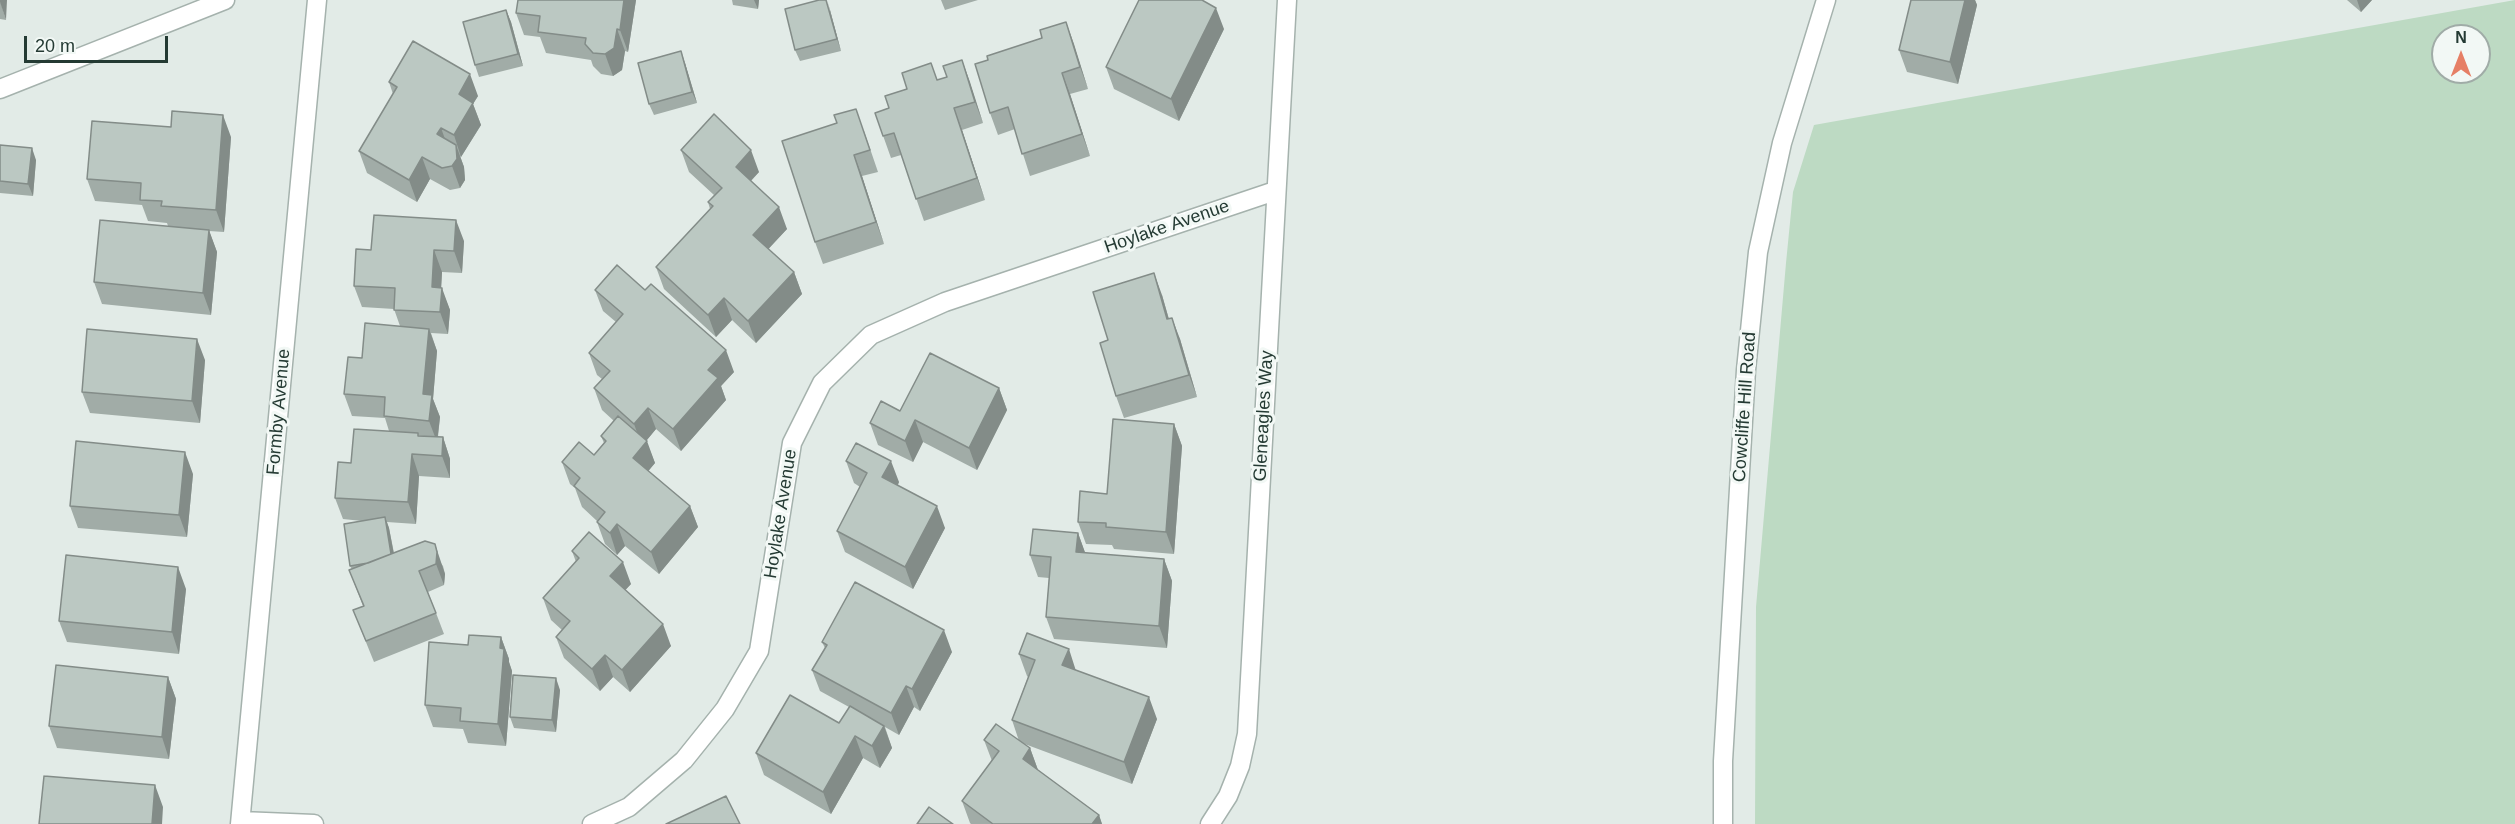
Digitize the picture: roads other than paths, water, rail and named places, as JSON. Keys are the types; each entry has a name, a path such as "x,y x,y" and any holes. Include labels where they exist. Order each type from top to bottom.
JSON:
{"street":[{"path":"0,89 225,0"},
{"name":"Formby Avenue","path":"240,822 317,0"},
{"name":"Gleneagles Way","path":"1210,824 1232,786 1240,766 1247,734 1287,0"},
{"name":"Cowcliffe Hill Road","path":"1723,824 1722,760 1746,370 1758,252 1782,143 1826,0"},
{"name":"Hoylake Avenue","path":"592,824 629,807 684,760 725,709 759,651 792,443 822,383 871,335 945,302 1275,191"},
{"path":"240,822 314,824"}]}
